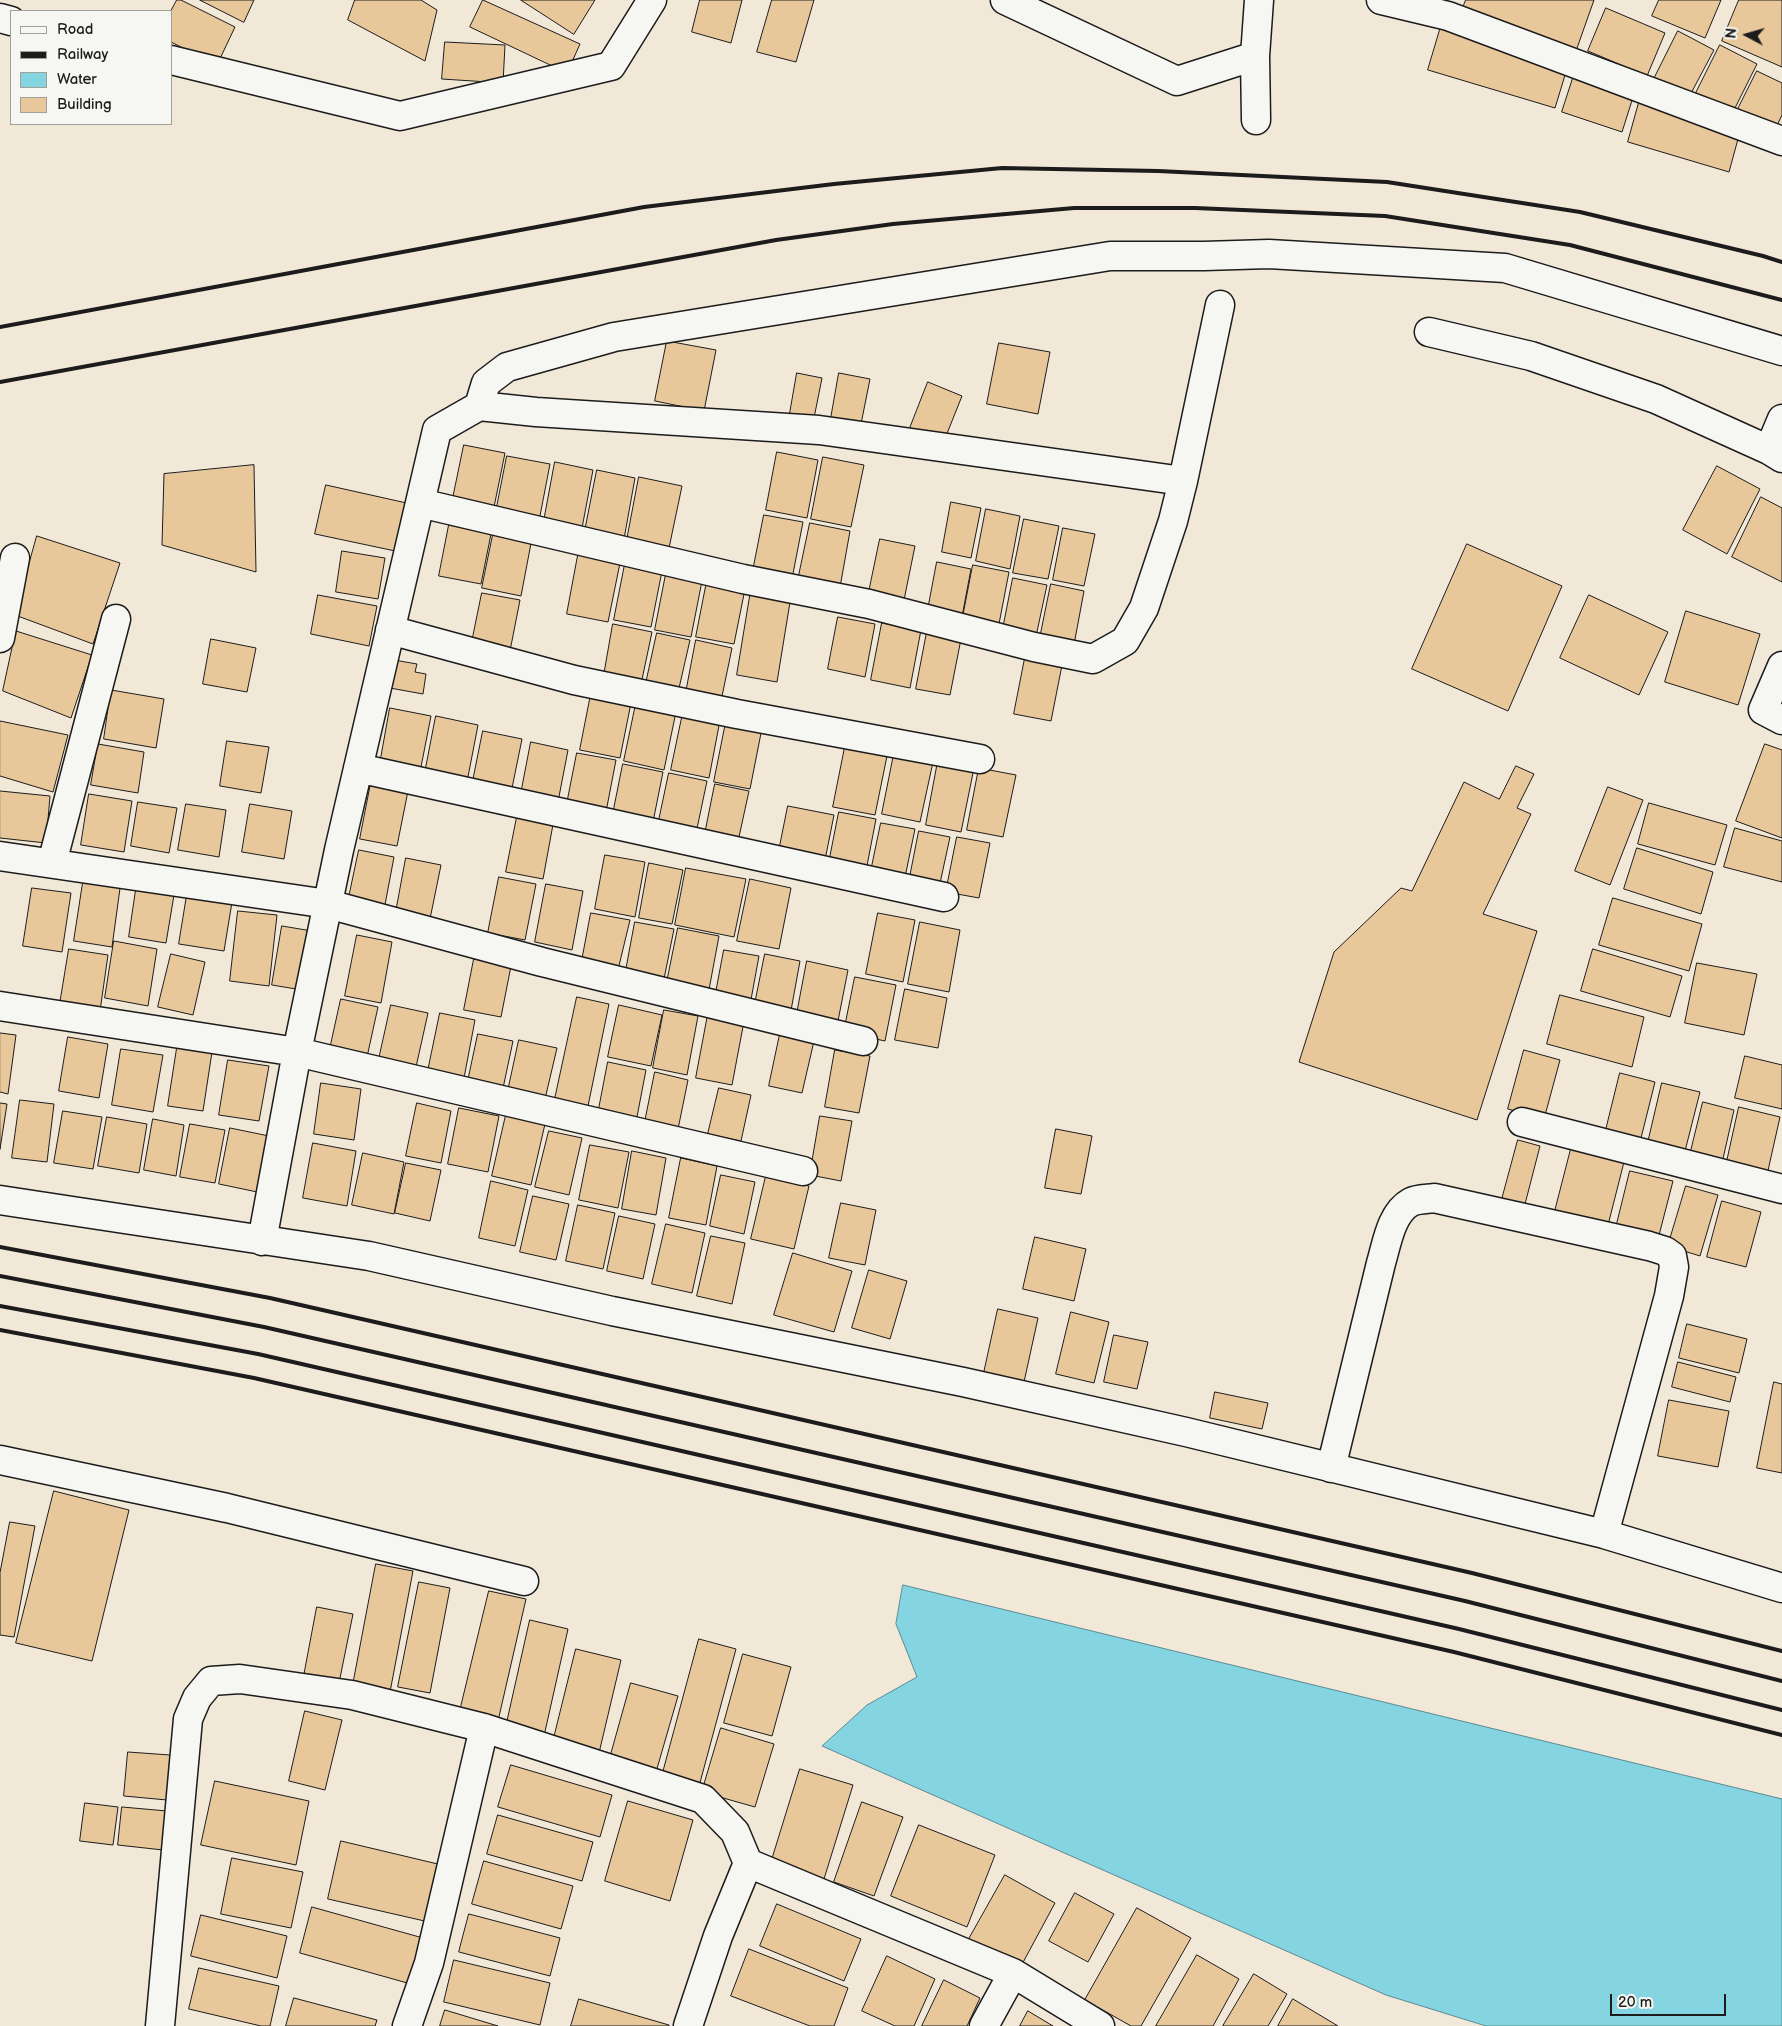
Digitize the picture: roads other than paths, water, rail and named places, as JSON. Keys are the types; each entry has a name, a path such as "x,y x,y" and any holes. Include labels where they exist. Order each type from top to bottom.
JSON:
{"street":[{"path":"172,60 400,116 611,66 652,0"},
{"path":"1005,0 1177,81 1255,56"},
{"path":"1256,120 1255,56 1259,0"},
{"path":"1381,0 1448,16 1782,141"},
{"path":"479,406 486,383 507,367 614,337 1110,256 1269,254 1505,268 1782,351"},
{"path":"420,503 743,579 869,604 1034,647 1093,659 1125,641 1144,608 1173,521 1220,305"},
{"path":"1430,332 1531,356 1656,398 1775,454 1782,419"},
{"path":"262,1241 297,1052 328,904 437,430 479,406 536,412 819,430 1183,481"},
{"path":"0,638 16,558"},
{"path":"52,863 116,619"},
{"path":"390,630 574,680 737,714 980,760"},
{"path":"1782,666 1764,710 1782,720"},
{"path":"358,768 944,897"},
{"path":"0,856 328,904 542,962 863,1041"},
{"path":"0,1006 297,1052 803,1171"},
{"path":"1522,1122 1782,1189"},
{"path":"1331,1468 1381,1263 1391,1230 1400,1211 1413,1201 1434,1198 1649,1246 1672,1256 1674,1268 1669,1296 1604,1534"},
{"path":"0,1200 369,1256 612,1311 876,1363 1176,1430 1604,1534 1782,1588"},
{"path":"0,1460 226,1508 524,1581"},
{"path":"160,2026 188,1719 197,1698 211,1681 240,1679 352,1695 484,1728 703,1800 735,1832 748,1863 1013,1973 1100,2026"},
{"path":"407,2026 429,1963 484,1728"},
{"path":"688,2026 718,1936 748,1863"},
{"path":"984,2026 1013,1973"}],"water":[{"path":"903,1585 1782,1799 1782,2026 1486,2026 1386,1995 822,1746 867,1705 917,1677 896,1624"}],"railway":[{"path":"0,327 644,207 834,184 1002,168 1158,171 1387,182 1580,212 1782,262"},
{"path":"0,382 776,240 893,224 1074,208 1195,208 1385,216 1570,245 1782,300"},
{"path":"0,1247 270,1298 1472,1573 1782,1651"},
{"path":"0,1276 264,1327 1465,1601 1782,1681"},
{"path":"0,1306 258,1354 1459,1629 1782,1710"},
{"path":"0,1330 254,1378 1454,1652 1782,1735"}]}
